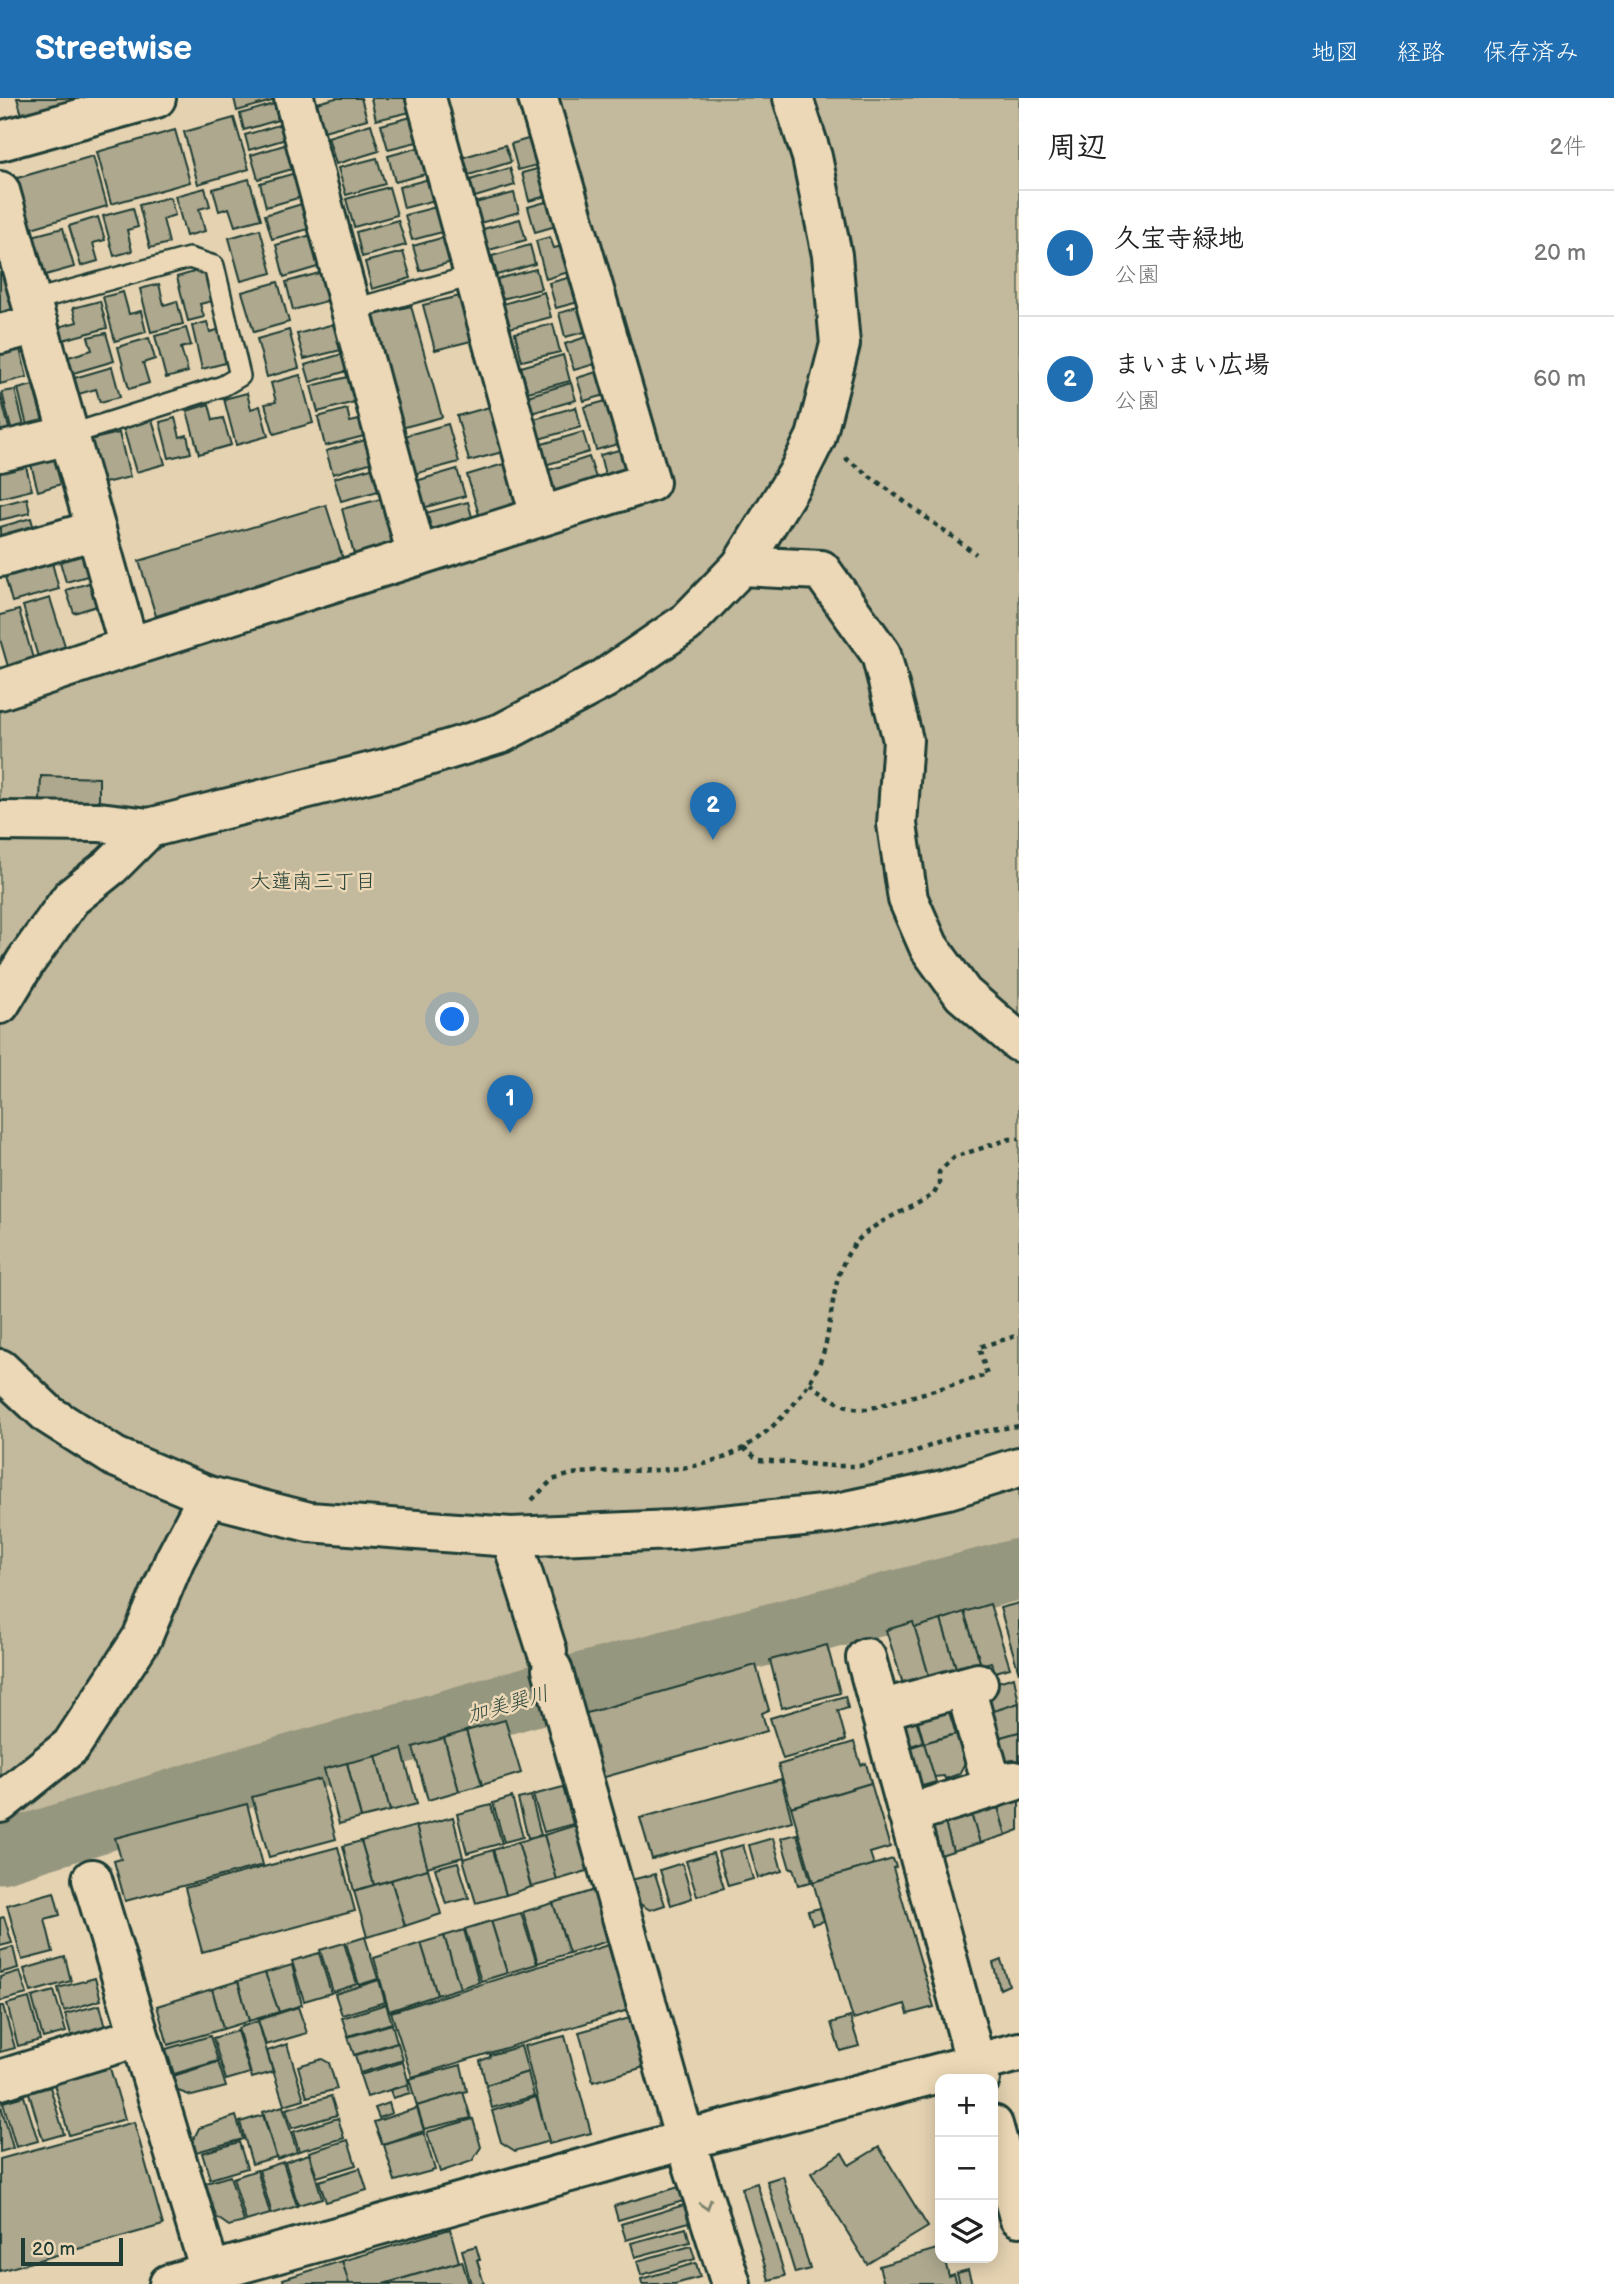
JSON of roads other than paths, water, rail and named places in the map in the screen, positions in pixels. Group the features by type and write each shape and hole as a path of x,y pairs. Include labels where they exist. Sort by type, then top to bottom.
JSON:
{"street":[{"path":"0,141 156,98"},
{"path":"294,98 417,556"},
{"path":"426,98 540,516"},
{"path":"0,690 650,482 538,98"},
{"path":"0,821 99,822 149,828 392,766 502,733 604,679 685,623 741,566 797,474 816,437 840,344 832,255 812,157 793,98"},
{"path":"2,208 129,647"},
{"path":"0,334 34,313"},
{"path":"0,452 69,435"},
{"path":"0,556 96,530"},
{"path":"741,566 821,570 881,654 903,740 897,824 908,899 929,947 963,994 1019,1042"},
{"path":"0,1004 26,961 71,898 111,866 149,828"},
{"path":"0,1369 49,1415 115,1457 208,1496 309,1522 511,1537 673,1530 832,1514 948,1489 1019,1467"},
{"path":"0,1803 71,1746 142,1638 175,1559 208,1496"},
{"path":"511,1537 550,1660 685,2140 731,2284"},
{"path":"866,1658 977,2071"},
{"path":"880,1710 972,1685 1004,1784 908,1814"},
{"path":"92,1879 212,2278"},
{"path":"0,2080 138,2037"},
{"path":"169,2284 212,2278 685,2140 977,2071 1019,2052"},
{"path":"996,2137 1019,2217"}],"lane":[{"path":"34,313 189,258 214,265 240,376 223,386 69,435"},
{"path":"351,310 475,275"}],"waterway":[{"name":"加美巽川","path":"0,1853 234,1781 533,1696 1019,1569"}],"place":[{"name":"まいまい広場","path":"713,840"},
{"name":"久宝寺緑地","path":"510,1133"}],"district":[{"name":"大蓮南三丁目","path":"313,881"}]}
